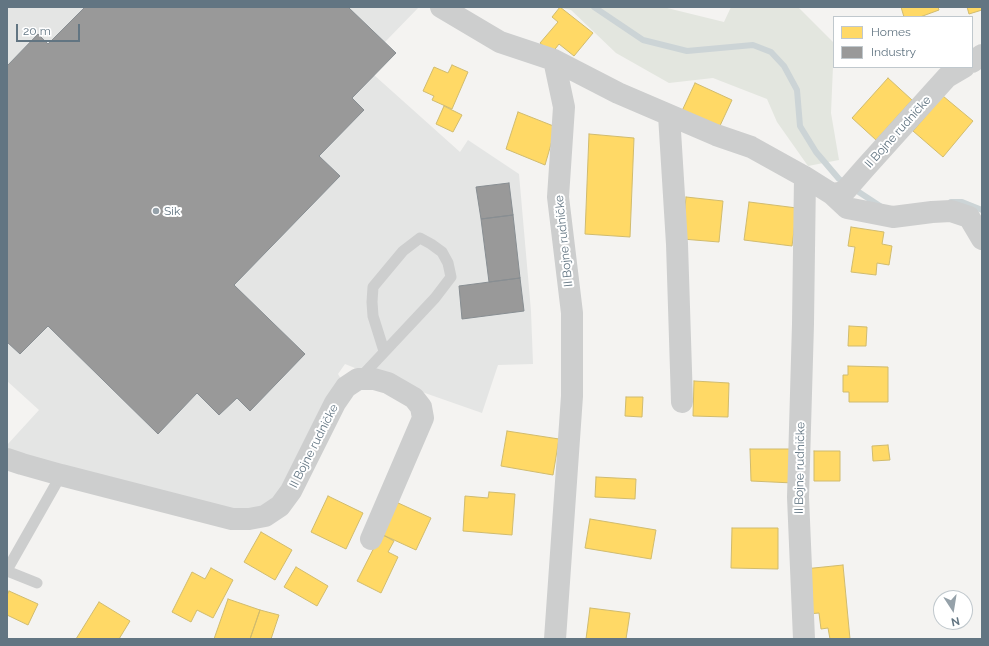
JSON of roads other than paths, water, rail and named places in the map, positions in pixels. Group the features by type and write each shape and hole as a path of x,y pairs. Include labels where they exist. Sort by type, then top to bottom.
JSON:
{"street":[{"path":"441,7 500,42 554,60 618,93 716,135 751,147 804,177 838,193 847,208 894,217 951,211 969,217 982,239"},
{"path":"973,61 982,55"},
{"name":"II Bojne rudničke","path":"554,60 564,107 558,197 572,313 572,396 555,639"},
{"name":"II Bojne rudničke","path":"838,193 865,168 947,77 962,68"},
{"path":"669,115 677,244 682,402"},
{"name":"II Bojne rudničke","path":"804,177 803,324 798,497 804,639"},
{"path":"358,379 374,379 381,381 414,398 421,407 423,418 371,539"},
{"name":"II Bojne rudničke","path":"7,458 22,464 61,475 232,519 250,519 265,516 280,506 291,491 335,403 346,388 358,379"}],"lane":[{"path":"358,379 435,298 451,277 448,263 442,252 420,238 403,251 373,287 373,316 384,351"},
{"path":"37,583 7,570 61,475"}],"waterway":[{"path":"594,7 643,40 687,51 753,45 771,52 784,66 797,90 800,126 816,152 839,179 880,206"},
{"path":"951,202 962,202 982,210"}],"place":[{"name":"Sik","path":"156,211"}]}
